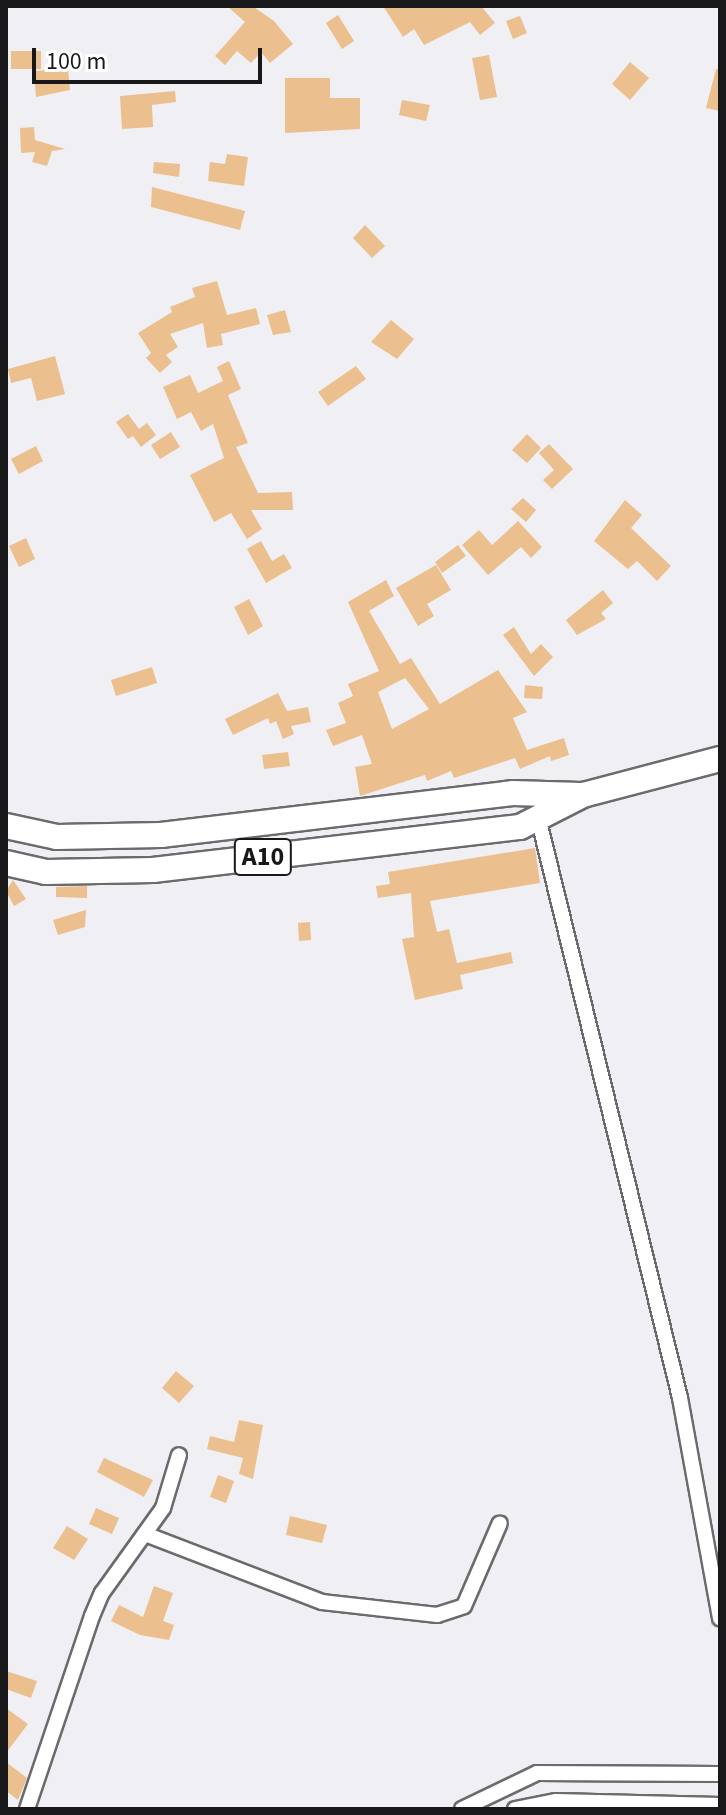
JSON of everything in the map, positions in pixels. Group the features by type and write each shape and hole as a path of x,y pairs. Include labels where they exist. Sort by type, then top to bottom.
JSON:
{"highway":[{"name":"A10","path":"6,863 46,872 153,870 520,827 583,795 720,759"},
{"name":"A10","path":"6,826 57,837 161,835 532,793 583,795"}],"street":[{"path":"532,793 680,1398 720,1618"},
{"path":"27,1809 92,1616 102,1593 163,1508 179,1455"},
{"path":"145,1534 322,1602 437,1615 464,1606 500,1523"},
{"path":"462,1809 512,1781 537,1773 720,1774"},
{"path":"556,1774 556,1801"},
{"path":"515,1809 556,1801 720,1805"}],"building":[{"path":"227,6 252,6 274,21 293,44 270,63 261,52 251,63 237,51 225,65 215,56 245,22"},
{"path":"383,6 481,6 495,23 480,35 470,22 424,45 414,29 403,37"},
{"path":"338,15 354,41 342,49 326,23"},
{"path":"520,16 527,33 513,39 506,21"},
{"path":"11,51 41,51 41,69 11,69"},
{"path":"489,55 497,97 480,100 472,58"},
{"path":"630,62 649,78 630,100 612,84"},
{"path":"68,69 70,90 36,97 34,71"},
{"path":"716,69 720,69 720,111 706,108"},
{"path":"285,78 330,78 330,98 360,98 360,129 285,133"},
{"path":"175,91 176,102 152,105 153,127 122,129 120,96"},
{"path":"402,100 430,105 426,121 399,115"},
{"path":"34,127 35,140 65,149 52,151 47,166 32,162 35,152 21,153 20,128"},
{"path":"227,154 248,157 244,186 208,181 210,162 225,164"},
{"path":"154,162 180,164 179,177 153,173"},
{"path":"152,187 245,211 240,230 151,207"},
{"path":"365,225 385,246 372,258 353,238"},
{"path":"217,281 227,315 256,308 260,324 221,334 223,345 207,348 203,323 170,334 178,347 166,355 172,362 160,373 146,358 151,353 138,333 172,312 170,307 195,297 192,288"},
{"path":"285,310 291,332 273,335 267,315"},
{"path":"391,320 414,339 397,359 371,342"},
{"path":"55,356 65,394 37,401 31,378 11,383 8,369"},
{"path":"229,361 241,389 228,395 248,443 236,447 258,493 292,492 293,510 251,510 262,529 247,539 231,513 214,522 190,475 224,458 213,424 201,431 191,412 177,419 163,387 190,375 198,393 223,381 217,367"},
{"path":"356,366 366,379 328,406 318,392"},
{"path":"128,414 139,429 147,423 156,435 141,447 133,436 128,439 116,422"},
{"path":"171,432 180,447 160,459 151,445"},
{"path":"527,434 541,448 527,463 512,450"},
{"path":"549,444 573,469 552,489 543,480 554,470 539,453"},
{"path":"36,446 43,461 19,474 11,459"},
{"path":"523,498 536,510 526,522 511,509"},
{"path":"625,500 642,515 631,528 671,566 657,581 637,561 628,569 594,541"},
{"path":"518,521 542,547 531,558 521,547 488,575 462,545 479,530 492,545"},
{"path":"26,538 35,559 19,567 9,546"},
{"path":"261,541 272,561 284,554 292,568 266,583 247,549"},
{"path":"458,545 466,556 442,573 435,562"},
{"path":"436,565 451,590 427,604 434,616 418,626 396,588"},
{"path":"386,580 394,596 369,611 400,664 411,658 440,704 498,670 527,712 513,718 527,750 564,738 569,755 551,761 550,756 520,769 515,758 454,778 451,771 427,781 425,775 360,796 355,767 372,764 362,735 333,746 326,730 346,723 338,703 353,696 348,684 379,671 348,602","holes":["405,678 429,709 392,729 378,692"]},
{"path":"603,590 613,603 601,613 606,619 577,635 566,620"},
{"path":"249,599 263,626 248,635 234,607"},
{"path":"514,627 531,654 541,644 553,657 534,676 503,635"},
{"path":"152,667 157,683 116,696 111,680"},
{"path":"525,685 543,687 542,699 524,698"},
{"path":"278,693 287,711 308,707 311,722 291,726 294,734 283,739 276,721 270,724 268,718 233,735 225,719"},
{"path":"288,752 290,766 264,769 262,755"},
{"path":"535,848 540,883 430,901 437,932 449,929 457,963 511,952 513,963 460,975 463,989 415,1000 402,939 414,937 411,893 378,898 376,886 390,884 388,872"},
{"path":"13,880 26,899 14,906 6,891"},
{"path":"87,886 87,898 56,897 56,887"},
{"path":"86,910 85,927 58,935 53,920"},
{"path":"310,922 311,940 299,941 298,923"},
{"path":"176,1371 194,1386 179,1403 162,1388"},
{"path":"239,1420 263,1425 253,1479 239,1474 243,1458 207,1449 210,1436 234,1442"},
{"path":"104,1458 153,1480 144,1497 97,1472"},
{"path":"218,1475 234,1481 226,1503 210,1497"},
{"path":"96,1508 119,1518 112,1534 89,1524"},
{"path":"290,1516 327,1525 322,1543 286,1535"},
{"path":"67,1526 88,1539 74,1560 53,1548"},
{"path":"154,1586 173,1593 163,1621 174,1625 169,1640 140,1635 111,1621 119,1605 143,1617"},
{"path":"6,1671 37,1681 31,1698 6,1689"},
{"path":"6,1708 28,1724 6,1753"},
{"path":"6,1762 27,1778 18,1800 6,1791"}]}
